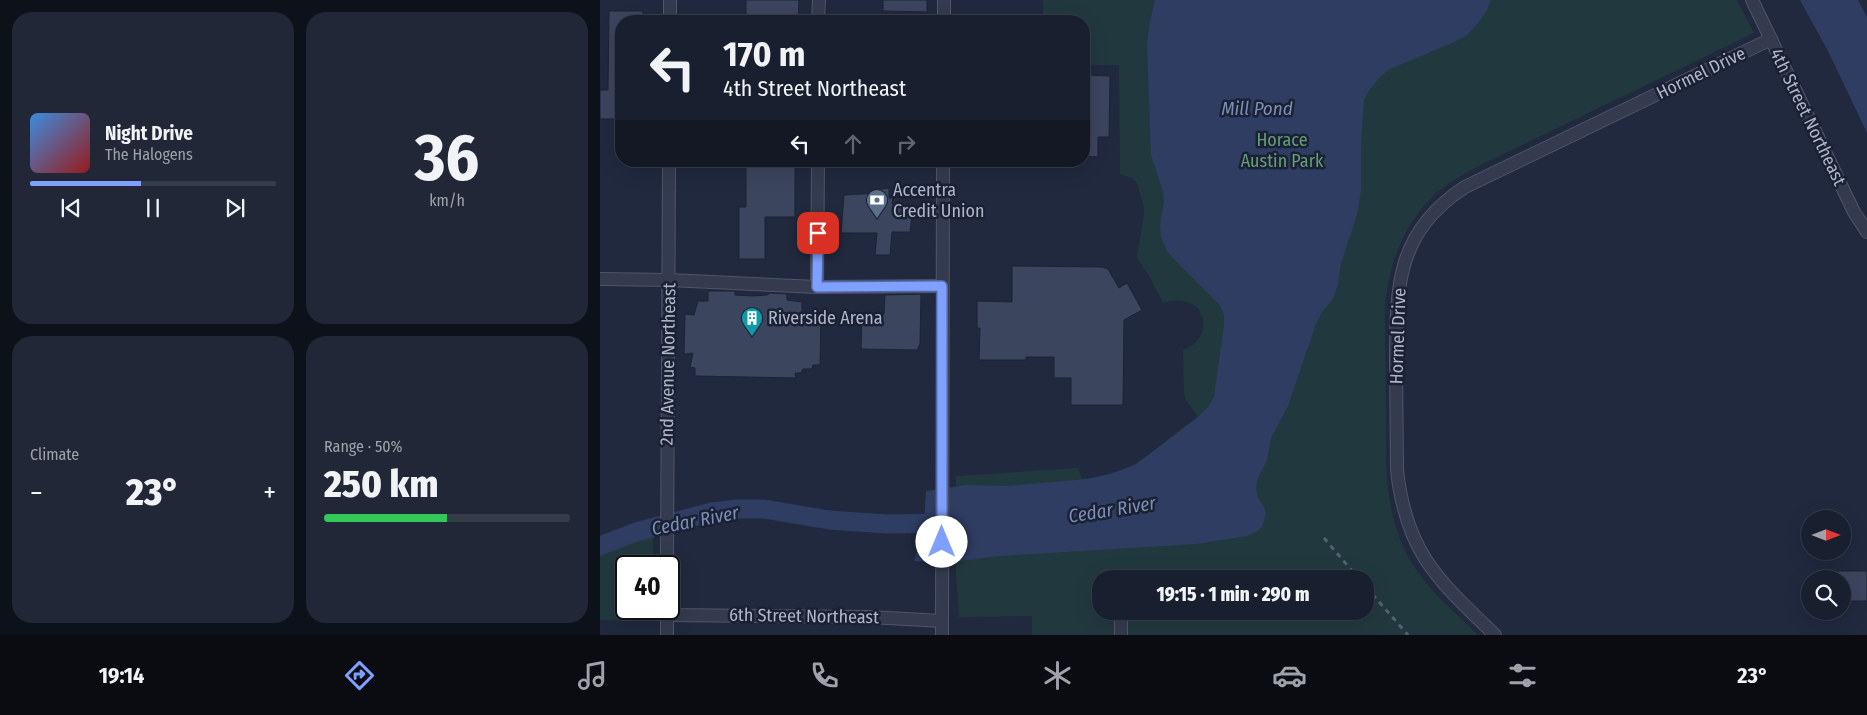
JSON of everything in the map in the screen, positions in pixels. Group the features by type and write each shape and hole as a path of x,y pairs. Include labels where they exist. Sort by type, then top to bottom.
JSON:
{"street":[{"path":"670,0 670,15"},
{"path":"818,15 819,0"},
{"path":"944,0 944,15"},
{"name":"4th Street Northeast","path":"1752,0 1845,194 1867,232"},
{"name":"Hormel Drive","path":"1495,635 1451,592 1428,564 1413,540 1401,500 1397,470 1396,308 1403,266 1410,248 1433,212 1449,197 1465,187 1771,39"},
{"name":"2nd Avenue Northeast","path":"667,555 669,167"},
{"path":"817,287 818,167"},
{"path":"942,635 943,167"},
{"path":"600,279 669,280 817,287 942,286"},
{"name":"6th Street Northeast","path":"680,612 942,620"},
{"path":"667,620 667,635"},
{"path":"1121,620 1121,635"}],"green space":[{"name":"Horace Austin Park","path":"1043,0 1737,0 1754,33 1457,178 1436,193 1420,210 1398,249 1389,278 1385,307 1386,451 1391,509 1403,547 1413,565 1435,593 1478,635 1032,635 1032,616 959,617 956,573 956,476 1078,468 1082,479 1101,477 1117,472 1145,457 1198,417 1186,400 1184,393 1183,350 1194,344 1201,336 1202,317 1197,309 1189,303 1178,301 1163,303 1148,274 1138,260 1137,255 1144,208 1137,183 1132,178 1120,174 1119,65 1090,65 1090,15 1043,15"},
{"path":"653,527 653,555 615,555 615,620 652,621 600,620 600,546"}],"water":[{"name":"Mill Pond","path":"1155,0 1491,0 1486,12 1467,35 1390,69 1379,78 1364,100 1361,190 1357,215 1341,263 1338,284 1333,299 1322,312 1316,324 1288,406 1271,438 1267,460 1257,480 1258,498 1266,513 1262,527 1247,536 1196,544 999,556 954,562 914,561 924,525 926,491 966,485 1007,486 1087,479 1110,474 1135,465 1198,417 1208,407 1214,397 1224,315 1220,305 1167,251 1161,237 1160,225 1164,202 1163,192 1151,155 1147,43"},
{"path":"1800,0 1858,0 1867,17 1867,133 1829,53"}],"building":[{"path":"746,0 799,0 798,15 746,15"},
{"path":"883,0 927,0 927,12 883,11"},
{"path":"609,11 643,11 643,15 615,15 615,119 600,119 600,90 608,90"},
{"path":"1090,75 1110,76 1109,137 1098,137 1098,157 1090,156"},
{"path":"746,167 795,167 795,217 765,217 765,259 739,259 739,207 746,207"},
{"name":"Accentra Credit Union","path":"889,188 889,198 893,198 892,204 913,206 910,232 892,232 890,255 875,255 877,233 841,233 844,195 879,193 880,189"},
{"path":"1012,266 1102,267 1108,269 1119,288 1127,283 1142,310 1124,320 1123,405 1071,405 1071,378 1054,378 1054,357 1026,357 1026,360 979,360 980,328 977,328 977,301 1012,302"},
{"name":"Riverside Arena","path":"708,291 735,291 735,295 753,296 770,293 787,294 787,300 802,302 802,314 810,314 810,321 821,317 820,365 813,365 812,369 803,369 801,373 795,373 796,378 695,376 695,368 690,367 693,353 684,354 685,314 694,315 698,301 708,301"},
{"path":"921,294 920,344 917,350 861,349 862,314 884,314 885,295"},
{"path":"1851,571 1867,571 1867,601 1851,601"}],"waterway":[{"name":"Cedar River","path":"600,546 636,532 712,512 737,509 764,509 829,520 887,524 950,523"}],"railway":[{"path":"1324,538 1351,570"},
{"path":"1374,596 1408,635"}],"place":[{"name":"Accentra Credit Union","path":"877,219"},
{"name":"Riverside Arena","path":"752,337"}],"route":[{"path":"818,233 817,287 942,286 942,542"}]}
